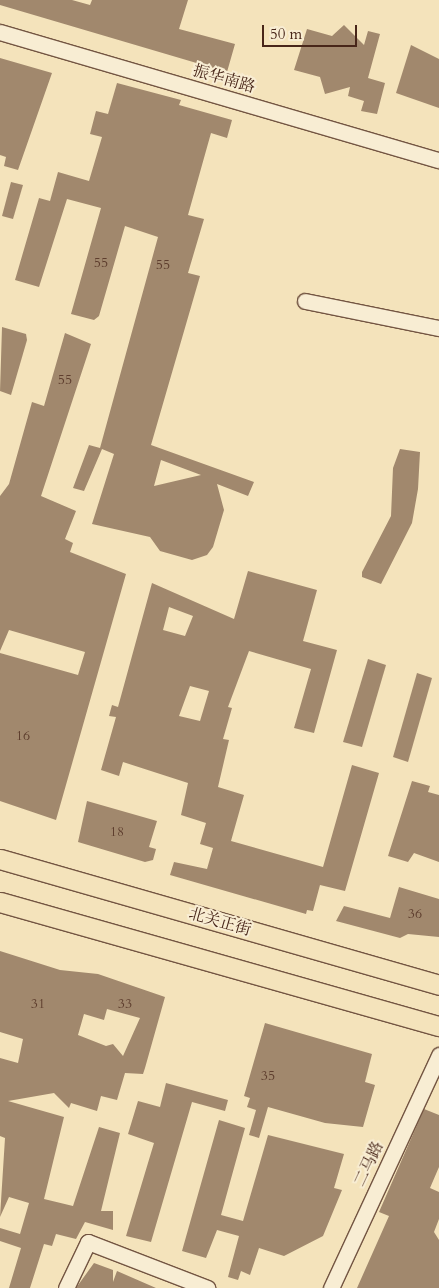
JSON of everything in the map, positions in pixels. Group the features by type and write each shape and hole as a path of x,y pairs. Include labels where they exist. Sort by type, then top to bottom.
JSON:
{"main road":[{"name":"北关正街","path":"0,859 439,986"},
{"path":"0,902 439,1026"}],"street":[{"name":"振华南路","path":"0,32 439,160"},
{"path":"305,301 439,328"},
{"name":"二马路","path":"331,1288 439,1055"},
{"path":"66,1288 88,1242 207,1288"}],"building":[{"path":"0,0 72,0 90,5 92,0 188,0 179,29 235,44 227,72 0,5"},
{"path":"344,25 364,45 368,31 380,34 368,78 385,83 377,114 361,111 364,101 348,96 350,87 325,94 320,77 294,70 307,29 332,36"},
{"path":"411,45 439,59 439,108 396,93"},
{"path":"0,58 52,73 18,170 4,166 6,157 0,155"},
{"path":"117,83 181,100 179,105 232,120 227,138 211,133 188,215 204,219 188,273 200,276 151,445 254,482 248,496 217,484 224,510 213,547 207,555 192,560 160,551 150,537 92,524 114,454 102,449 84,491 73,488 89,445 100,448 158,237 125,226 99,316 94,320 71,314 101,208 67,199 39,287 15,280 39,198 50,201 58,172 89,181 102,137 90,134 96,111 108,114","holes":["161,460 201,475 154,486"]},
{"path":"11,182 23,185 13,219 2,216"},
{"path":"2,327 26,334 27,340 11,395 0,391"},
{"path":"65,333 91,344 41,496 76,511 65,539 73,543 70,552 126,574 56,820 0,801 0,653 78,675 85,652 9,630 0,651 0,496 9,484 32,402 44,406"},
{"path":"400,449 420,452 418,489 412,523 381,584 362,577 362,572 391,516 393,468"},
{"path":"248,571 317,590 303,641 337,650 314,733 294,728 311,669 249,651 228,707 232,708 223,739 229,740 218,787 244,795 231,841 323,867 352,765 379,773 345,891 320,885 313,911 307,910 306,914 170,875 174,862 207,869 213,848 200,844 206,823 181,815 188,783 123,762 119,776 101,770 116,717 109,716 112,705 118,707 152,583 234,619","holes":["169,607 193,616 185,636 163,630","190,686 209,691 200,721 179,716"]},
{"path":"368,659 386,665 362,747 343,742"},
{"path":"417,673 432,678 408,762 393,757"},
{"path":"412,781 430,786 428,792 439,795 439,862 414,853 408,862 388,856"},
{"path":"87,801 157,821 149,847 156,849 153,860 145,862 78,842"},
{"path":"399,887 439,899 439,937 408,934 400,938 336,921 344,906 390,918"},
{"path":"0,951 60,970 98,974 165,997 143,1074 125,1073 117,1100 101,1096 97,1111 71,1103 69,1108 54,1093 8,1101 64,1117 44,1199 73,1206 99,1127 120,1133 101,1211 113,1211 113,1230 85,1222 76,1239 56,1234 52,1246 44,1244 30,1288 9,1288 21,1248 0,1241 0,1228 20,1234 29,1203 9,1197 0,1217 5,1138 0,1136 0,1058 18,1063 23,1039 0,1032","holes":["107,1009 140,1018 123,1056 113,1044 106,1046 78,1035 84,1014 104,1020"]},
{"path":"265,1023 372,1054 365,1082 375,1085 363,1127 325,1123 268,1107 259,1138 249,1135 256,1110 247,1107 250,1098 244,1096"},
{"path":"166,1083 228,1100 225,1111 192,1102 151,1242 126,1236 154,1143 128,1134 138,1101 160,1107"},
{"path":"424,1109 439,1115 439,1167 430,1188 439,1192 439,1219 434,1232 439,1240 439,1288 357,1288 389,1216 379,1212"},
{"path":"219,1120 245,1128 221,1215 243,1221 268,1135 344,1154 334,1188 342,1190 323,1236 284,1256 259,1248 250,1275 241,1271 238,1280 228,1277 239,1236 217,1230 206,1258 182,1251"},
{"path":"94,1263 113,1270 113,1282 117,1271 156,1288 76,1288"}]}
